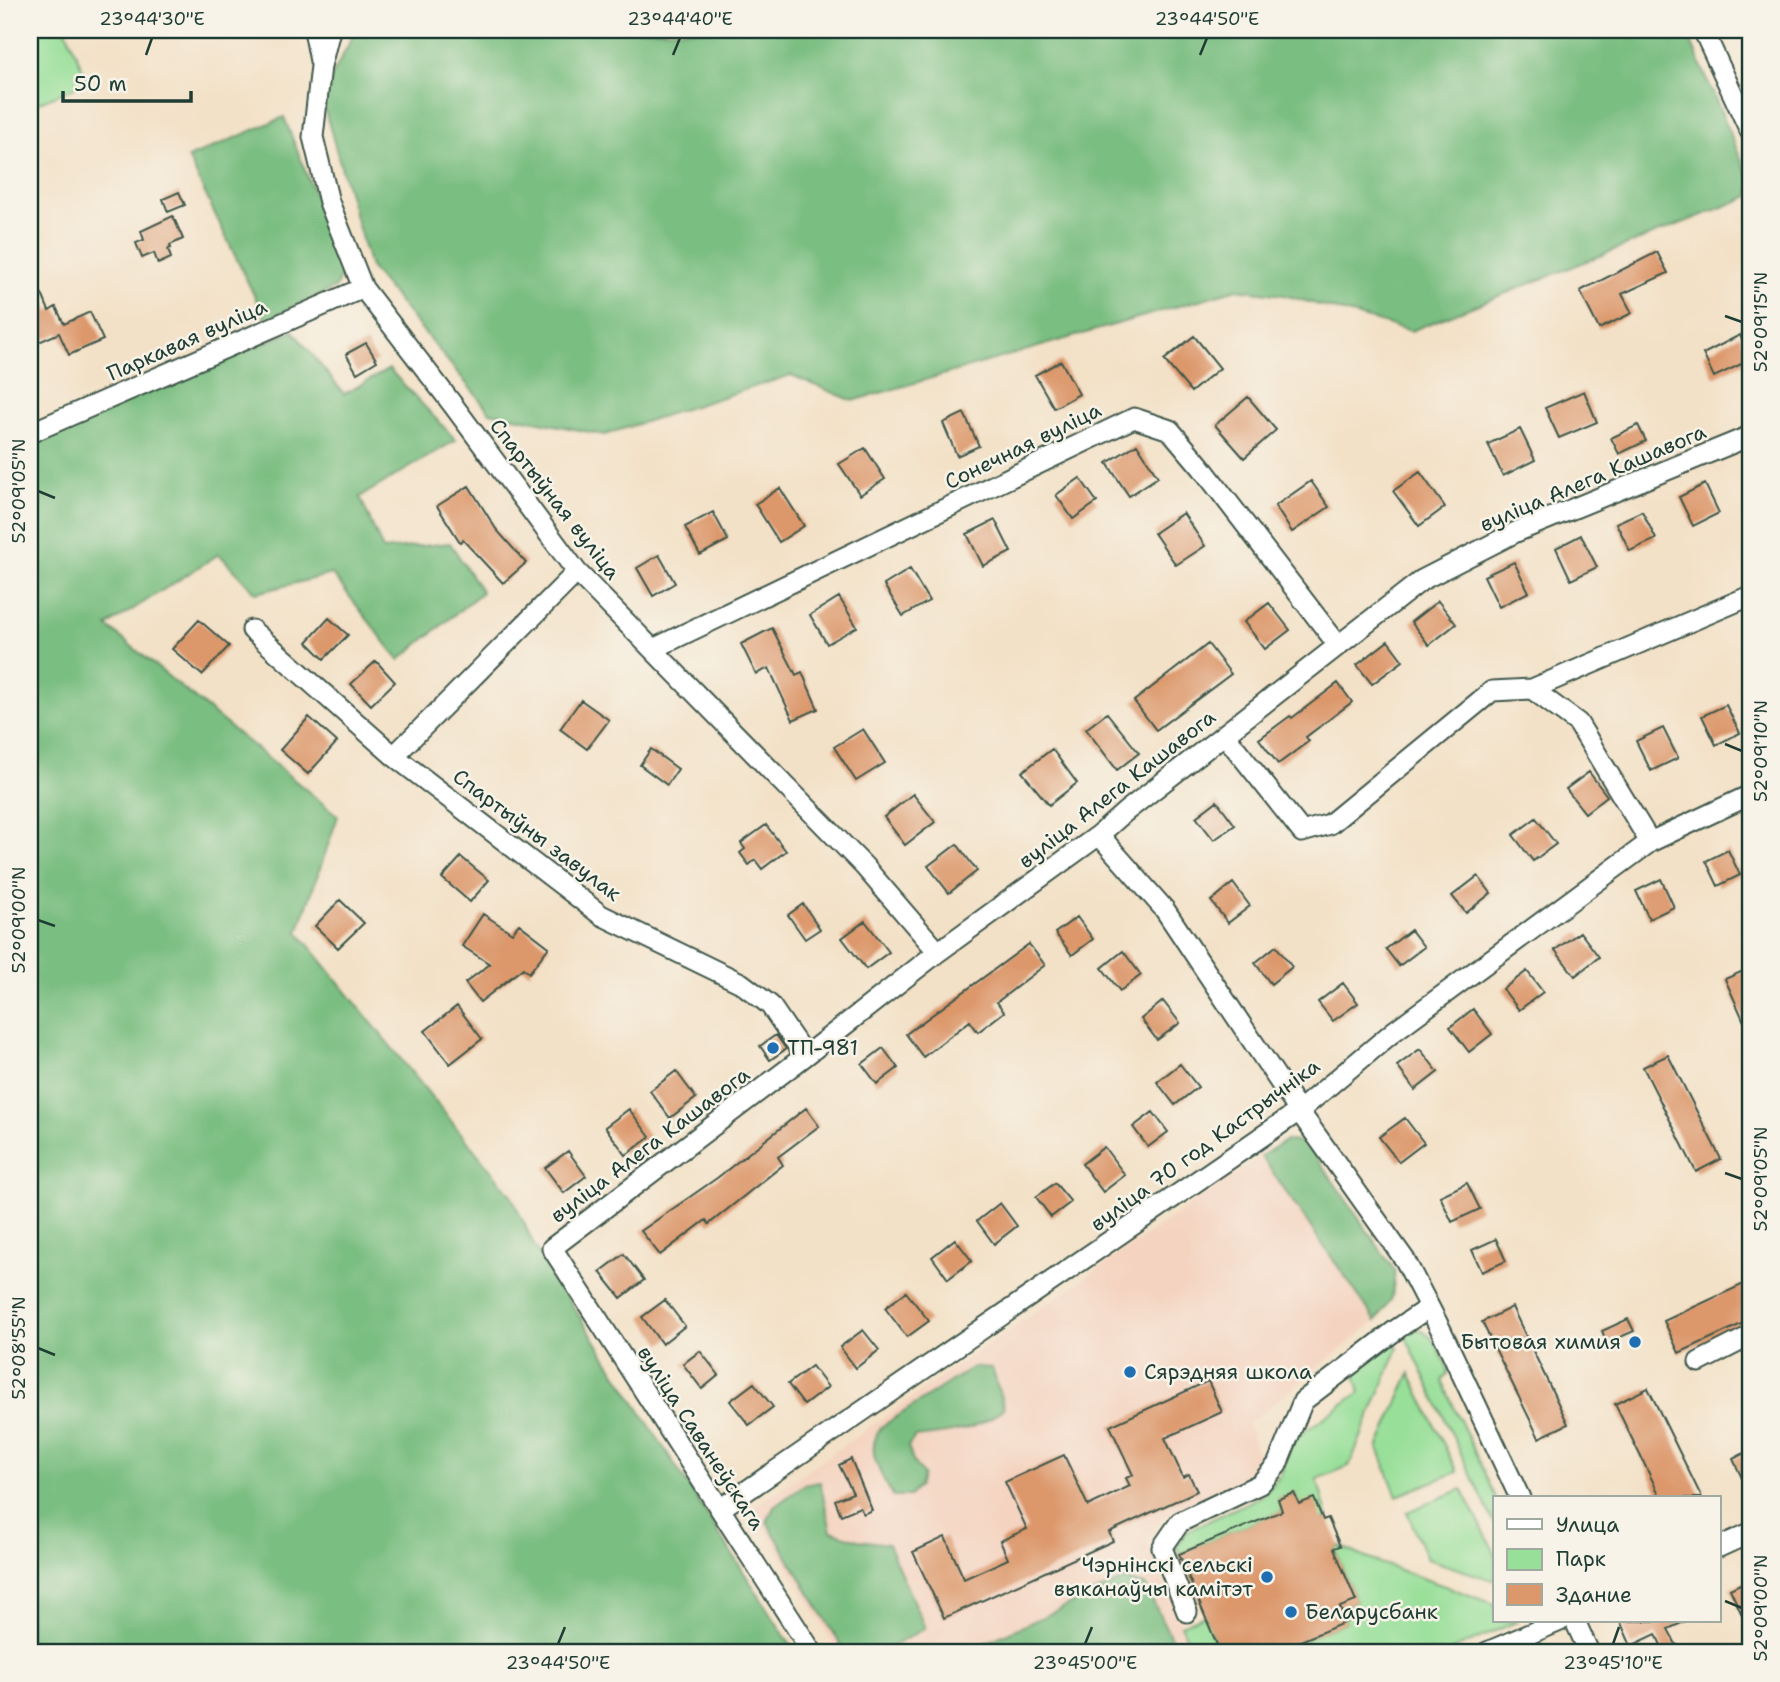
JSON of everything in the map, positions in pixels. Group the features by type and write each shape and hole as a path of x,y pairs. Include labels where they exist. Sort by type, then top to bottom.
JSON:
{"street":[{"path":"314,30 321,66"},
{"name":"Спартыўная вуліца","path":"330,30 321,66 313,137 329,202 363,288 576,572 864,866 938,952"},
{"path":"1703,30 1750,131"},
{"name":"Паркавая вуліца","path":"30,433 363,288"},
{"name":"Сонечная вуліца","path":"653,649 1134,418 1170,430 1338,645"},
{"name":"вуліца Алега Кашавога","path":"552,1248 938,952 1099,835 1125,811 1422,580 1516,532 1750,436"},
{"path":"394,756 576,572"},
{"path":"1225,735 1303,832 1330,824 1492,691 1532,689 1750,596"},
{"name":"Спартыўны завулак","path":"252,629 394,756 601,915 741,983 770,1006 805,1056"},
{"path":"1532,689 1578,723 1650,842"},
{"name":"вуліца 70 год Кастрычніка","path":"720,1509 1299,1111 1393,1032 1650,842 1750,795"},
{"path":"1099,835 1165,910 1299,1111 1405,1260 1519,1496"},
{"name":"вуліца Саванеўскага","path":"552,1248 812,1652"},
{"path":"1187,1612 1162,1548 1181,1522 1260,1484 1277,1465 1303,1401 1429,1308"},
{"path":"1699,1362 1750,1336"},
{"path":"1720,1547 1750,1533"},
{"path":"1487,1652 1558,1622"},
{"path":"1575,1622 1589,1652"}],"shaded area":[{"name":"Сярэдняя школа","path":"1261,1156 1376,1321 1248,1424 1262,1467 1163,1518 1147,1542 1193,1652 838,1652 753,1508"}],"green space":[{"path":"30,30 66,30 88,82 30,106"},
{"path":"356,30 1686,30 1750,180 1750,196 1411,331 1284,295 1237,289 853,401 791,375 604,435 490,412 370,267 321,97"},
{"path":"284,117 344,269 335,288 266,320 188,158"},
{"path":"293,331 344,394 389,369 456,440 360,497 383,550 450,543 482,592 399,660 332,574 256,593 219,554 107,626 338,816 298,932 511,1195 535,1247 795,1652 30,1652 30,439"},
{"path":"1285,1141 1306,1142 1395,1271 1392,1298 1376,1321 1261,1156"},
{"path":"1411,1327 1426,1333 1439,1350 1449,1372 1442,1381 1495,1496 1493,1521 1403,1331"},
{"path":"1392,1340 1398,1348 1349,1466 1317,1479 1328,1518 1323,1520 1299,1504 1294,1493 1278,1499 1282,1511 1179,1554 1177,1546 1187,1531 1264,1495 1280,1476 1291,1446 1291,1438 1360,1392 1353,1369"},
{"path":"973,1367 992,1368 1004,1408 974,1426 915,1437 908,1446 914,1463 923,1475 919,1486 910,1496 893,1496 879,1470 874,1453 876,1436 881,1427"},
{"path":"1410,1373 1457,1472 1397,1496 1378,1448"},
{"path":"820,1482 831,1531 858,1540 888,1544 925,1628 882,1652 845,1652 767,1522 774,1507 804,1485"},
{"path":"1462,1489 1493,1549 1493,1580 1427,1559 1407,1512"},
{"path":"1340,1546 1366,1558 1493,1603 1493,1622 1516,1622 1448,1652 1294,1652 1291,1645 1346,1622 1340,1608 1356,1601 1334,1548"},
{"path":"1123,1580 1145,1585 1178,1652 966,1652"},
{"path":"1204,1615 1220,1652 1193,1652 1181,1625"}],"building":[{"path":"179,192 185,205 168,212 163,199"},
{"path":"173,216 183,239 170,245 171,248 168,249 171,258 158,264 154,253 142,258 136,243 144,240 141,231"},
{"path":"1657,252 1668,273 1622,294 1632,313 1599,329 1580,291"},
{"path":"42,294 49,311 56,307 64,324 90,312 103,340 69,355 59,333 30,346 30,300"},
{"path":"1740,335 1750,360 1714,377 1703,354"},
{"path":"1194,336 1220,368 1191,392 1164,360"},
{"path":"366,343 377,361 357,373 346,354"},
{"path":"1061,361 1079,394 1054,408 1035,375"},
{"path":"1584,391 1597,422 1559,438 1545,408"},
{"path":"1248,397 1276,430 1244,458 1215,425"},
{"path":"964,413 979,446 957,456 943,423"},
{"path":"1638,425 1646,441 1619,454 1611,438"},
{"path":"1520,429 1535,460 1503,476 1488,444"},
{"path":"1137,444 1158,477 1129,496 1107,463"},
{"path":"865,448 885,479 860,495 839,464"},
{"path":"1420,472 1445,507 1419,526 1393,491"},
{"path":"1080,478 1097,502 1073,519 1056,495"},
{"path":"1311,481 1329,507 1292,532 1275,506"},
{"path":"1705,484 1719,513 1693,526 1679,497"},
{"path":"469,486 496,529 526,563 503,583 463,540 460,542 437,506"},
{"path":"780,488 804,526 779,542 755,504"},
{"path":"1642,511 1656,539 1630,551 1616,523"},
{"path":"713,512 728,540 700,555 685,527"},
{"path":"1183,513 1205,546 1176,565 1154,533"},
{"path":"995,520 1011,552 983,566 967,534"},
{"path":"1581,535 1597,567 1571,580 1556,548"},
{"path":"659,555 675,583 653,596 637,568"},
{"path":"1514,562 1529,592 1499,607 1484,576"},
{"path":"910,569 929,601 903,616 884,585"},
{"path":"839,597 857,627 827,644 810,615"},
{"path":"1438,601 1456,624 1429,645 1411,622"},
{"path":"1269,603 1290,630 1265,649 1244,622"},
{"path":"329,618 348,635 324,659 307,642"},
{"path":"199,620 229,646 202,675 172,649"},
{"path":"772,628 796,675 802,672 818,709 793,720 769,668 756,674 741,644"},
{"path":"1388,641 1403,661 1372,684 1357,665"},
{"path":"1208,644 1231,674 1156,730 1134,701"},
{"path":"376,661 395,682 371,705 351,684"},
{"path":"1338,683 1352,702 1306,737 1309,741 1278,764 1259,739"},
{"path":"581,700 609,720 587,749 560,729"},
{"path":"1726,705 1740,733 1716,745 1702,716"},
{"path":"1107,713 1139,753 1117,770 1086,729"},
{"path":"309,717 337,742 308,774 280,750"},
{"path":"1663,728 1678,758 1651,771 1636,741"},
{"path":"863,729 885,763 856,781 834,747"},
{"path":"651,749 678,769 667,785 640,765"},
{"path":"1052,749 1077,783 1049,805 1022,772"},
{"path":"1589,772 1607,796 1585,813 1566,789"},
{"path":"913,794 935,822 905,845 884,817"},
{"path":"1217,801 1235,825 1214,840 1196,817"},
{"path":"1536,818 1556,844 1533,861 1513,835"},
{"path":"766,825 786,851 762,869 755,860 749,865 740,853 745,849 741,843"},
{"path":"957,844 977,871 949,893 928,866"},
{"path":"1728,850 1740,875 1718,886 1706,861"},
{"path":"461,857 489,880 470,902 442,878"},
{"path":"1478,876 1491,893 1466,913 1452,896"},
{"path":"1661,879 1674,907 1649,919 1636,891"},
{"path":"1233,883 1250,906 1228,923 1211,901"},
{"path":"340,900 364,923 338,948 315,926"},
{"path":"803,904 820,929 805,939 788,915"},
{"path":"483,914 512,933 519,924 549,947 529,973 523,968 480,1002 465,983 490,964 462,946"},
{"path":"1077,917 1093,939 1072,955 1055,933"},
{"path":"865,921 889,952 866,969 842,938"},
{"path":"1411,930 1424,947 1399,966 1386,949"},
{"path":"1580,932 1599,957 1575,976 1555,950"},
{"path":"1029,944 1045,965 997,1002 1004,1012 978,1032 970,1021 923,1057 906,1034"},
{"path":"1276,946 1292,967 1271,984 1255,963"},
{"path":"1123,951 1141,975 1120,991 1102,968"},
{"path":"1750,968 1750,1035 1725,979"},
{"path":"1527,971 1543,992 1519,1010 1503,989"},
{"path":"1343,983 1358,1003 1333,1021 1318,1002"},
{"path":"1163,1001 1180,1023 1157,1040 1141,1019"},
{"path":"457,1006 482,1039 450,1064 425,1031"},
{"path":"1473,1009 1492,1034 1469,1052 1450,1027"},
{"name":"ТП-981","path":"776,1035 786,1049 770,1060 760,1046"},
{"path":"883,1048 898,1068 877,1084 862,1064"},
{"path":"1420,1049 1438,1072 1415,1090 1397,1066"},
{"path":"1668,1055 1721,1159 1696,1172 1643,1067"},
{"path":"1180,1064 1198,1087 1175,1105 1157,1082"},
{"path":"676,1071 696,1098 670,1118 650,1091"},
{"path":"806,1108 819,1126 778,1157 783,1165 709,1224 706,1220 660,1255 641,1231 717,1178"},
{"path":"629,1109 650,1137 626,1155 605,1127"},
{"path":"1153,1112 1168,1132 1148,1147 1133,1127"},
{"path":"1405,1118 1424,1143 1399,1162 1379,1137"},
{"path":"1104,1147 1125,1175 1103,1192 1082,1164"},
{"path":"568,1151 586,1176 564,1193 545,1168"},
{"path":"1055,1183 1071,1202 1051,1217 1036,1197"},
{"path":"1467,1183 1480,1209 1452,1222 1440,1196"},
{"path":"1000,1203 1017,1226 994,1244 977,1221"},
{"path":"955,1239 972,1261 948,1279 932,1257"},
{"path":"1496,1239 1506,1261 1482,1272 1472,1250"},
{"path":"624,1254 644,1280 621,1298 600,1272"},
{"path":"1750,1281 1750,1320 1679,1353 1664,1321"},
{"path":"906,1292 929,1321 907,1337 885,1308"},
{"path":"665,1300 685,1326 662,1344 642,1317"},
{"path":"1512,1307 1568,1424 1539,1438 1482,1322"},
{"path":"1628,1319 1634,1331 1607,1343 1602,1331"},
{"path":"863,1330 879,1350 856,1368 840,1347"},
{"path":"700,1351 719,1375 702,1389 683,1364"},
{"path":"812,1366 828,1387 804,1405 788,1384"},
{"path":"1208,1381 1222,1412 1165,1438 1183,1477 1189,1474 1197,1491 1109,1532 1113,1541 944,1618 913,1552 945,1537 964,1579 1008,1559 1000,1541 1027,1529 1005,1482 1064,1455 1088,1506 1130,1486 1126,1478 1133,1475 1110,1426"},
{"path":"754,1383 773,1407 749,1425 730,1401"},
{"path":"1648,1388 1701,1496 1660,1496 1615,1404"},
{"path":"1750,1450 1750,1495 1733,1459"},
{"path":"851,1459 872,1510 863,1514 860,1507 841,1515 835,1500 853,1493 839,1465"},
{"name":"Чэрнінскі сельскі выканаўчы камітэт","path":"1294,1493 1299,1504 1314,1498 1323,1520 1328,1518 1340,1546 1334,1548 1356,1601 1340,1607 1346,1622 1291,1645 1294,1652 1220,1652 1179,1554 1282,1511 1278,1499"},
{"path":"1750,1579 1750,1632 1730,1589"},
{"path":"1620,1622 1684,1622 1668,1629 1680,1652 1664,1652 1656,1634 1631,1646"}],"place":[{"name":"ТП-981","path":"773,1048"},
{"name":"Бытовая химия","path":"1635,1342"},
{"name":"Сярэдняя школа","path":"1130,1372"},
{"name":"Чэрнінскі сельскі выканаўчы камітэт","path":"1267,1577"},
{"name":"Беларусбанк","path":"1291,1612"}]}
